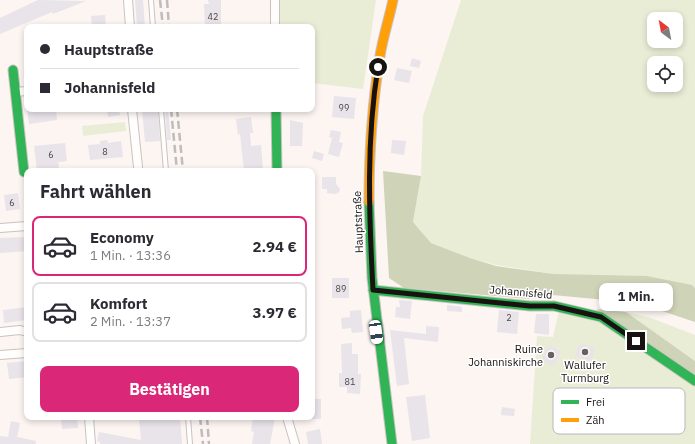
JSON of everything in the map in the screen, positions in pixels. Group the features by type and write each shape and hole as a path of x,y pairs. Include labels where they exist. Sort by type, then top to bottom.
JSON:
{"street":[{"path":"128,0 130,24"},
{"path":"275,0 275,24"},
{"name":"Hauptstraße","path":"392,444 376,332 368,196 370,128 378,67 393,0"},
{"path":"13,70 24,172"},
{"path":"15,92 24,91"},
{"path":"132,112 138,167"},
{"path":"276,112 277,168"},
{"path":"0,228 24,226"},
{"name":"Johannisfeld","path":"373,290 530,306 554,306 601,317 695,381"},
{"path":"0,332 20,330 24,331"},
{"path":"0,355 24,353"},
{"path":"90,420 91,444"},
{"path":"288,420 295,444"}],"lane":[{"path":"151,0 153,24"},
{"path":"161,112 166,168"},
{"path":"188,420 190,444"}],"green space":[{"path":"278,0 376,0 363,89 315,83 315,24 279,24"},
{"path":"461,0 695,0 695,288 692,285 554,274 496,265 470,258 431,243 413,222 421,176 423,116"},
{"path":"125,122 126,131 83,136 82,126"},
{"path":"383,171 421,176 413,222 431,243 496,266 554,274 647,276 692,285 695,288 695,322 638,303 542,294 529,299 404,288 389,278"},
{"path":"596,309 626,312 695,361 695,378"},
{"path":"559,311 601,320 695,384 695,444 530,444 537,336 553,337"},
{"path":"626,312 651,318 695,335 695,361"}],"building":[{"path":"38,0 86,1 53,14 52,12 0,34 0,18"},
{"path":"135,0 143,0 145,24 137,24"},
{"path":"208,0 221,0 221,24 205,24 204,4 209,4"},
{"path":"105,15 106,24 92,24 91,16"},
{"path":"412,58 421,61 419,68 410,66"},
{"path":"397,68 412,71 409,83 394,80"},
{"path":"334,96 356,98 354,119 332,117"},
{"path":"27,112 56,112 57,120 29,124"},
{"path":"107,112 120,112 120,115 108,117"},
{"path":"142,112 158,112 160,141 145,142"},
{"path":"165,112 168,112 171,140 167,140"},
{"path":"251,117 253,133 250,133 251,146 261,145 263,168 244,168 240,134 238,135 236,119"},
{"path":"290,120 303,123 302,146 290,146"},
{"path":"331,130 341,132 339,142 343,143 339,157 328,154 332,138 329,137"},
{"path":"107,140 108,143 121,141 123,157 90,160 88,145 100,144 100,141"},
{"path":"392,140 406,141 404,155 391,153"},
{"path":"65,143 67,161 58,162 59,168 37,168 34,146"},
{"path":"314,151 324,154 322,161 312,158"},
{"path":"322,177 336,177 336,184 340,189 339,192 336,194 327,193 327,189 322,189"},
{"path":"18,193 20,209 6,211 4,195"},
{"path":"24,237 24,251 0,253 0,238"},
{"path":"332,278 349,278 349,298 332,298"},
{"path":"399,300 412,301 410,319 395,317 396,307 400,307"},
{"path":"447,305 462,307 462,312 447,311"},
{"path":"24,307 24,320 4,323 3,310"},
{"path":"361,310 363,332 352,333 351,328 342,329 341,318 350,317 350,311"},
{"path":"499,310 519,312 517,334 497,332"},
{"path":"536,314 549,314 549,335 534,333"},
{"path":"426,326 439,327 438,342 404,338 409,384 397,386 390,330 426,334"},
{"path":"352,343 352,354 358,354 358,374 361,374 360,394 347,393 347,387 339,387 339,373 342,373 341,344"},
{"name":"Wallufer Turmburg","path":"580,343 595,348 591,361 575,356"},
{"name":"Ruine Johanniskirche","path":"549,345 561,351 554,366 541,360"},
{"path":"24,361 24,377 9,379 7,363"},
{"path":"425,395 430,438 412,441 406,397"},
{"path":"315,399 321,399 321,419 315,419"},
{"path":"502,407 515,409 514,416 501,415"},
{"path":"61,420 77,420 78,428 62,429"},
{"path":"139,420 180,420 182,444 100,444 100,442 97,441 99,432 141,440"},
{"path":"253,420 275,420 270,444 252,444 254,432 251,431"},
{"path":"11,421 20,423 17,437 36,441 36,444 0,444 0,436 8,437"},
{"path":"320,429 322,444 308,444 306,432"}],"railway":[{"path":"160,0 163,24"},
{"path":"167,0 169,24"},
{"path":"171,112 177,168"},
{"path":"177,112 183,168"},
{"path":"200,420 203,444"},
{"path":"207,420 209,444"}],"traffic: fast":[{"path":"13,70 24,172"},
{"path":"276,112 277,168"},
{"path":"369,202 372,278 392,444"},
{"path":"373,290 530,306 554,306 601,317 695,381"}],"traffic: slow":[{"path":"369,202 370,147 377,74 381,49 393,0"}],"place":[{"name":"Wallufer Turmburg","path":"585,352"},
{"name":"Ruine Johanniskirche","path":"551,355"}],"route":[{"path":"378,67 370,128 368,196 373,290 530,306 554,306 601,317 636,341"}]}
